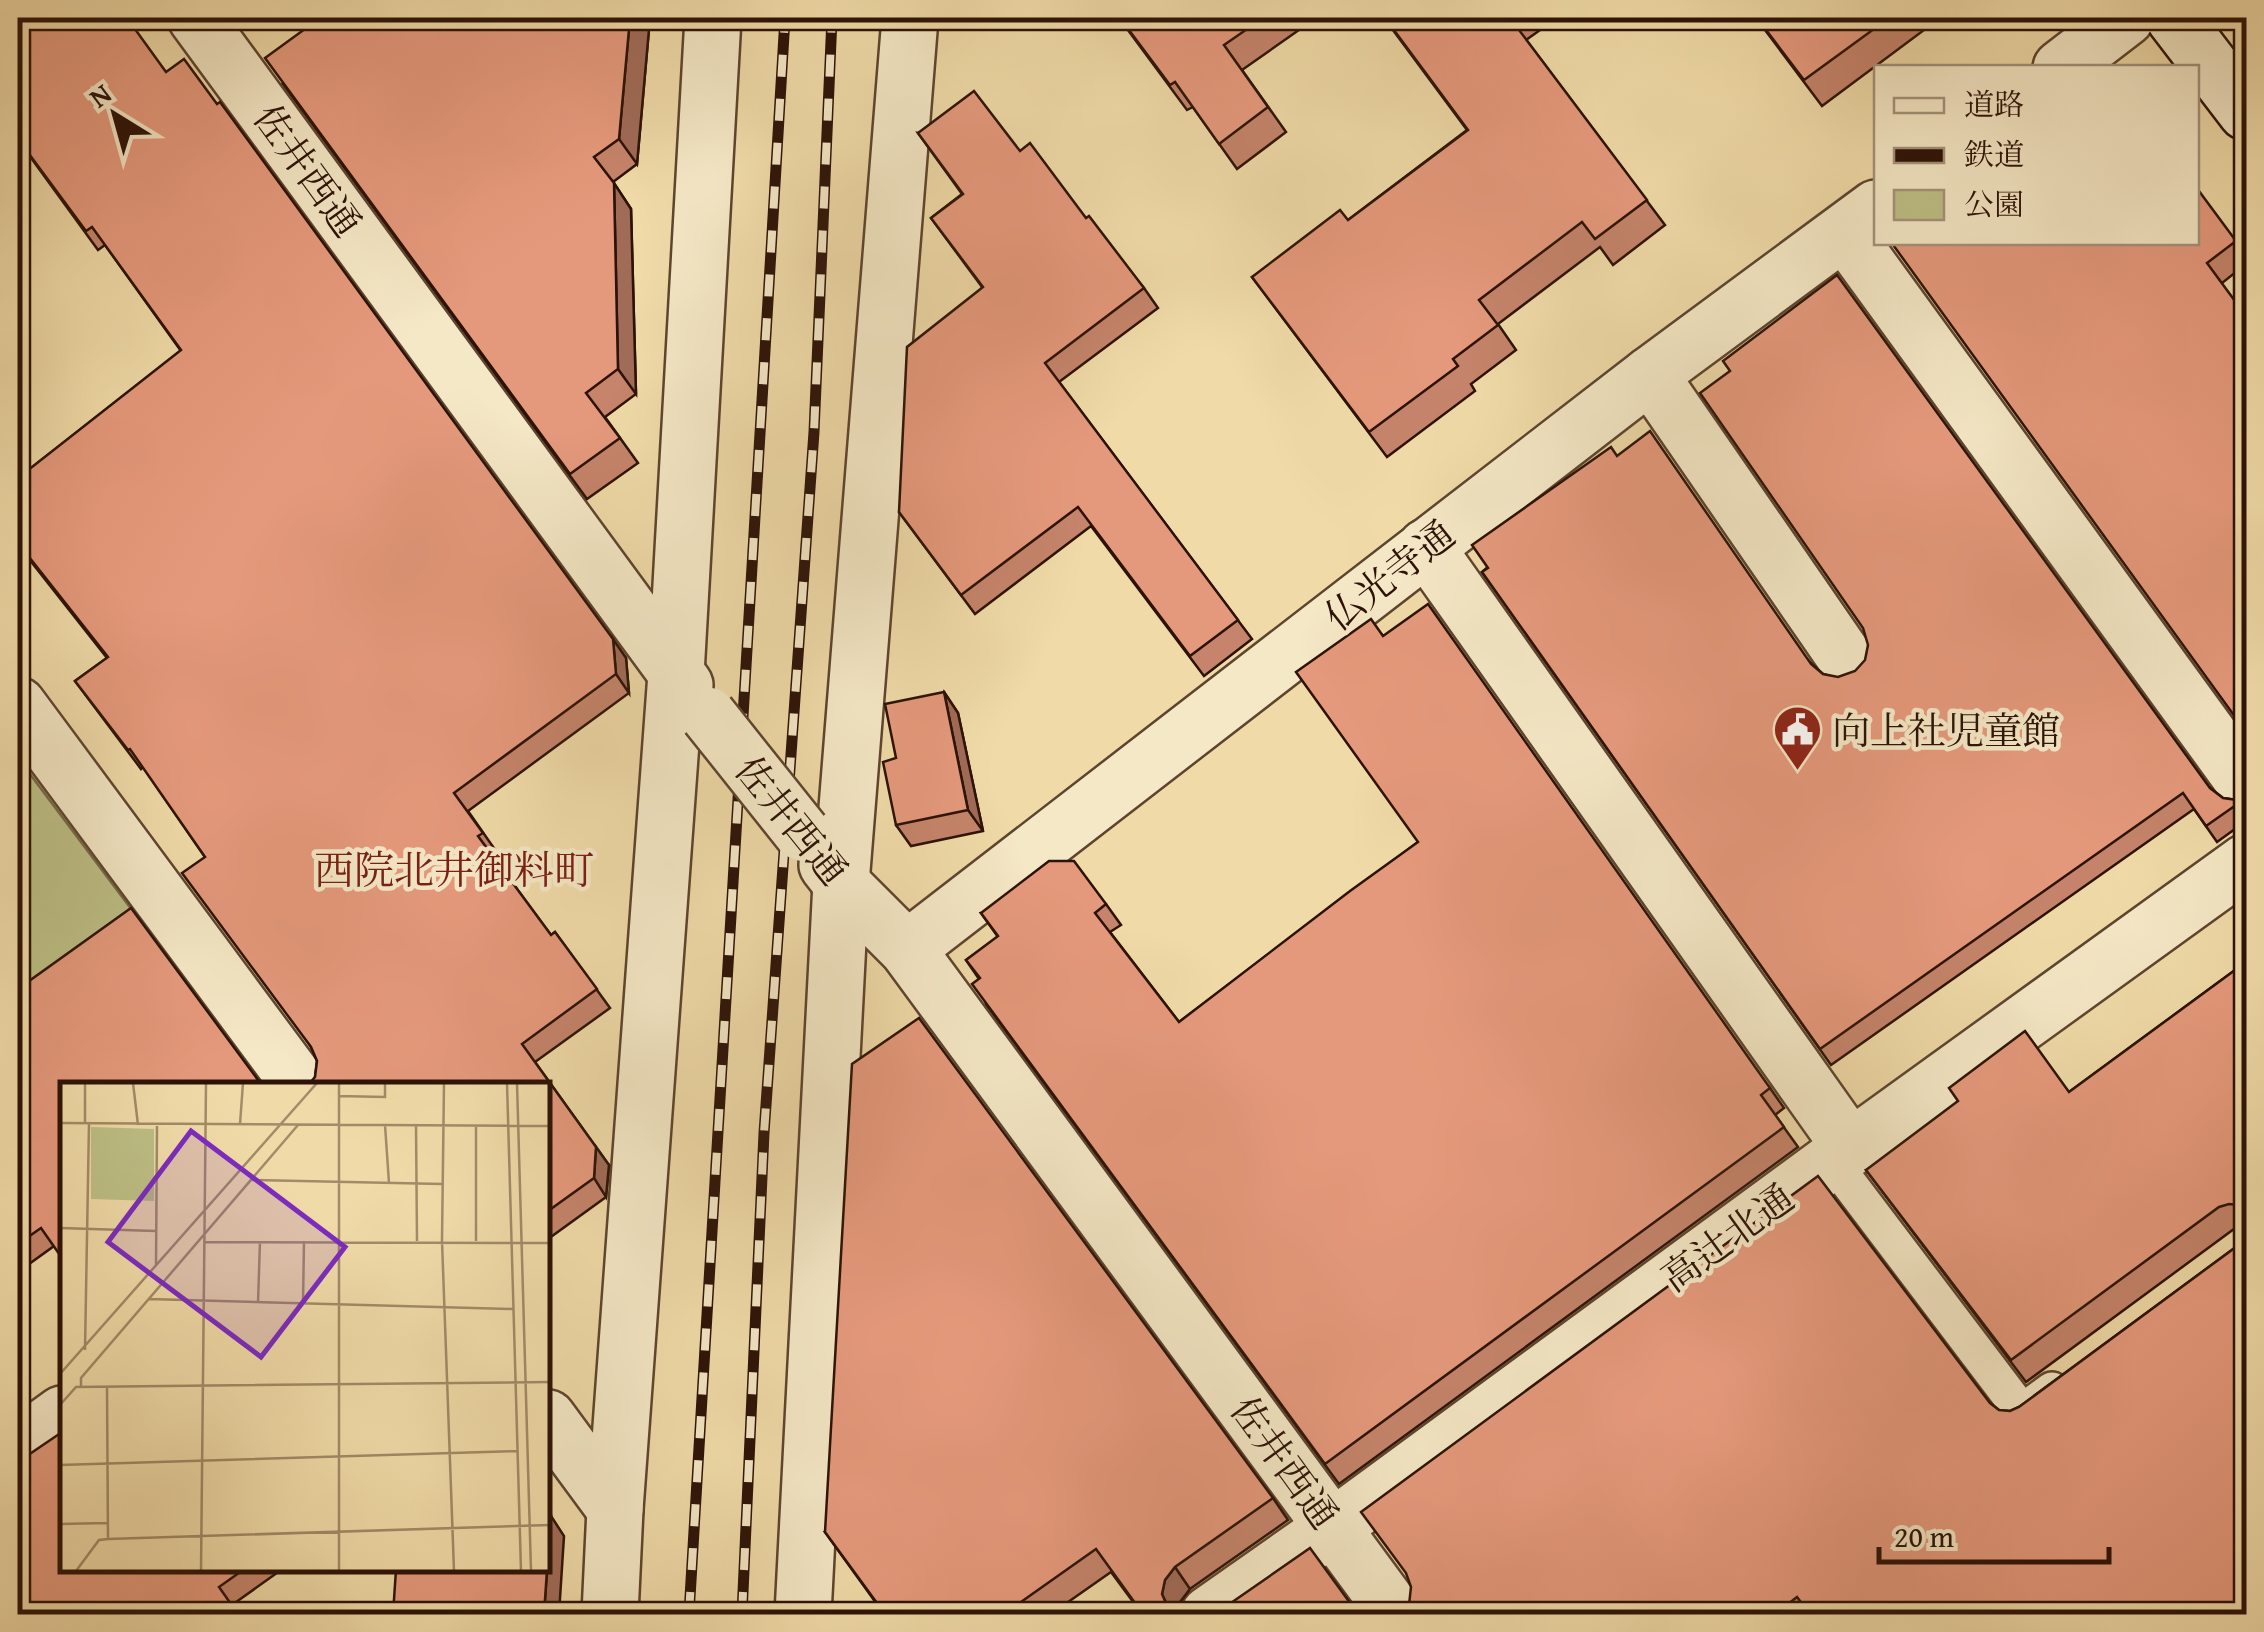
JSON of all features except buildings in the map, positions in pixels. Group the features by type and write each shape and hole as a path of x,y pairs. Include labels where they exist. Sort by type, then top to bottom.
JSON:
{"street":[{"name":"佐井西通","path":"196,18 692,695 841,883 907,949 1396,1614"},
{"path":"610,1614 615,1509 692,695 713,18"},
{"path":"2065,65 2126,18"},
{"path":"2174,18 2246,112"},
{"path":"803,1614 841,883 920,25"},
{"name":"仏光寺通","path":"907,949 1650,375 1861,221"},
{"path":"1877,245 2246,785"},
{"path":"1650,375 1848,662"},
{"path":"1426,546 1842,1154"},
{"path":"18,705 298,1082"},
{"name":"高辻北通","path":"1209,1614 2246,862"},
{"path":"18,1446 60,1415"},
{"path":"550,1421 615,1509"}],"lane":[{"path":"1842,1154 2022,1412 2086,1365"}],"green space":[{"path":"18,758 141,922 18,1011"}],"railway":[{"path":"689,1614 785,18"},
{"path":"742,1614 764,1133 814,432 832,18"}],"place":[{"name":"向上社児童館","path":"1797,772"}],"district":[{"name":"西院北井御料町","path":"454,869"}]}
